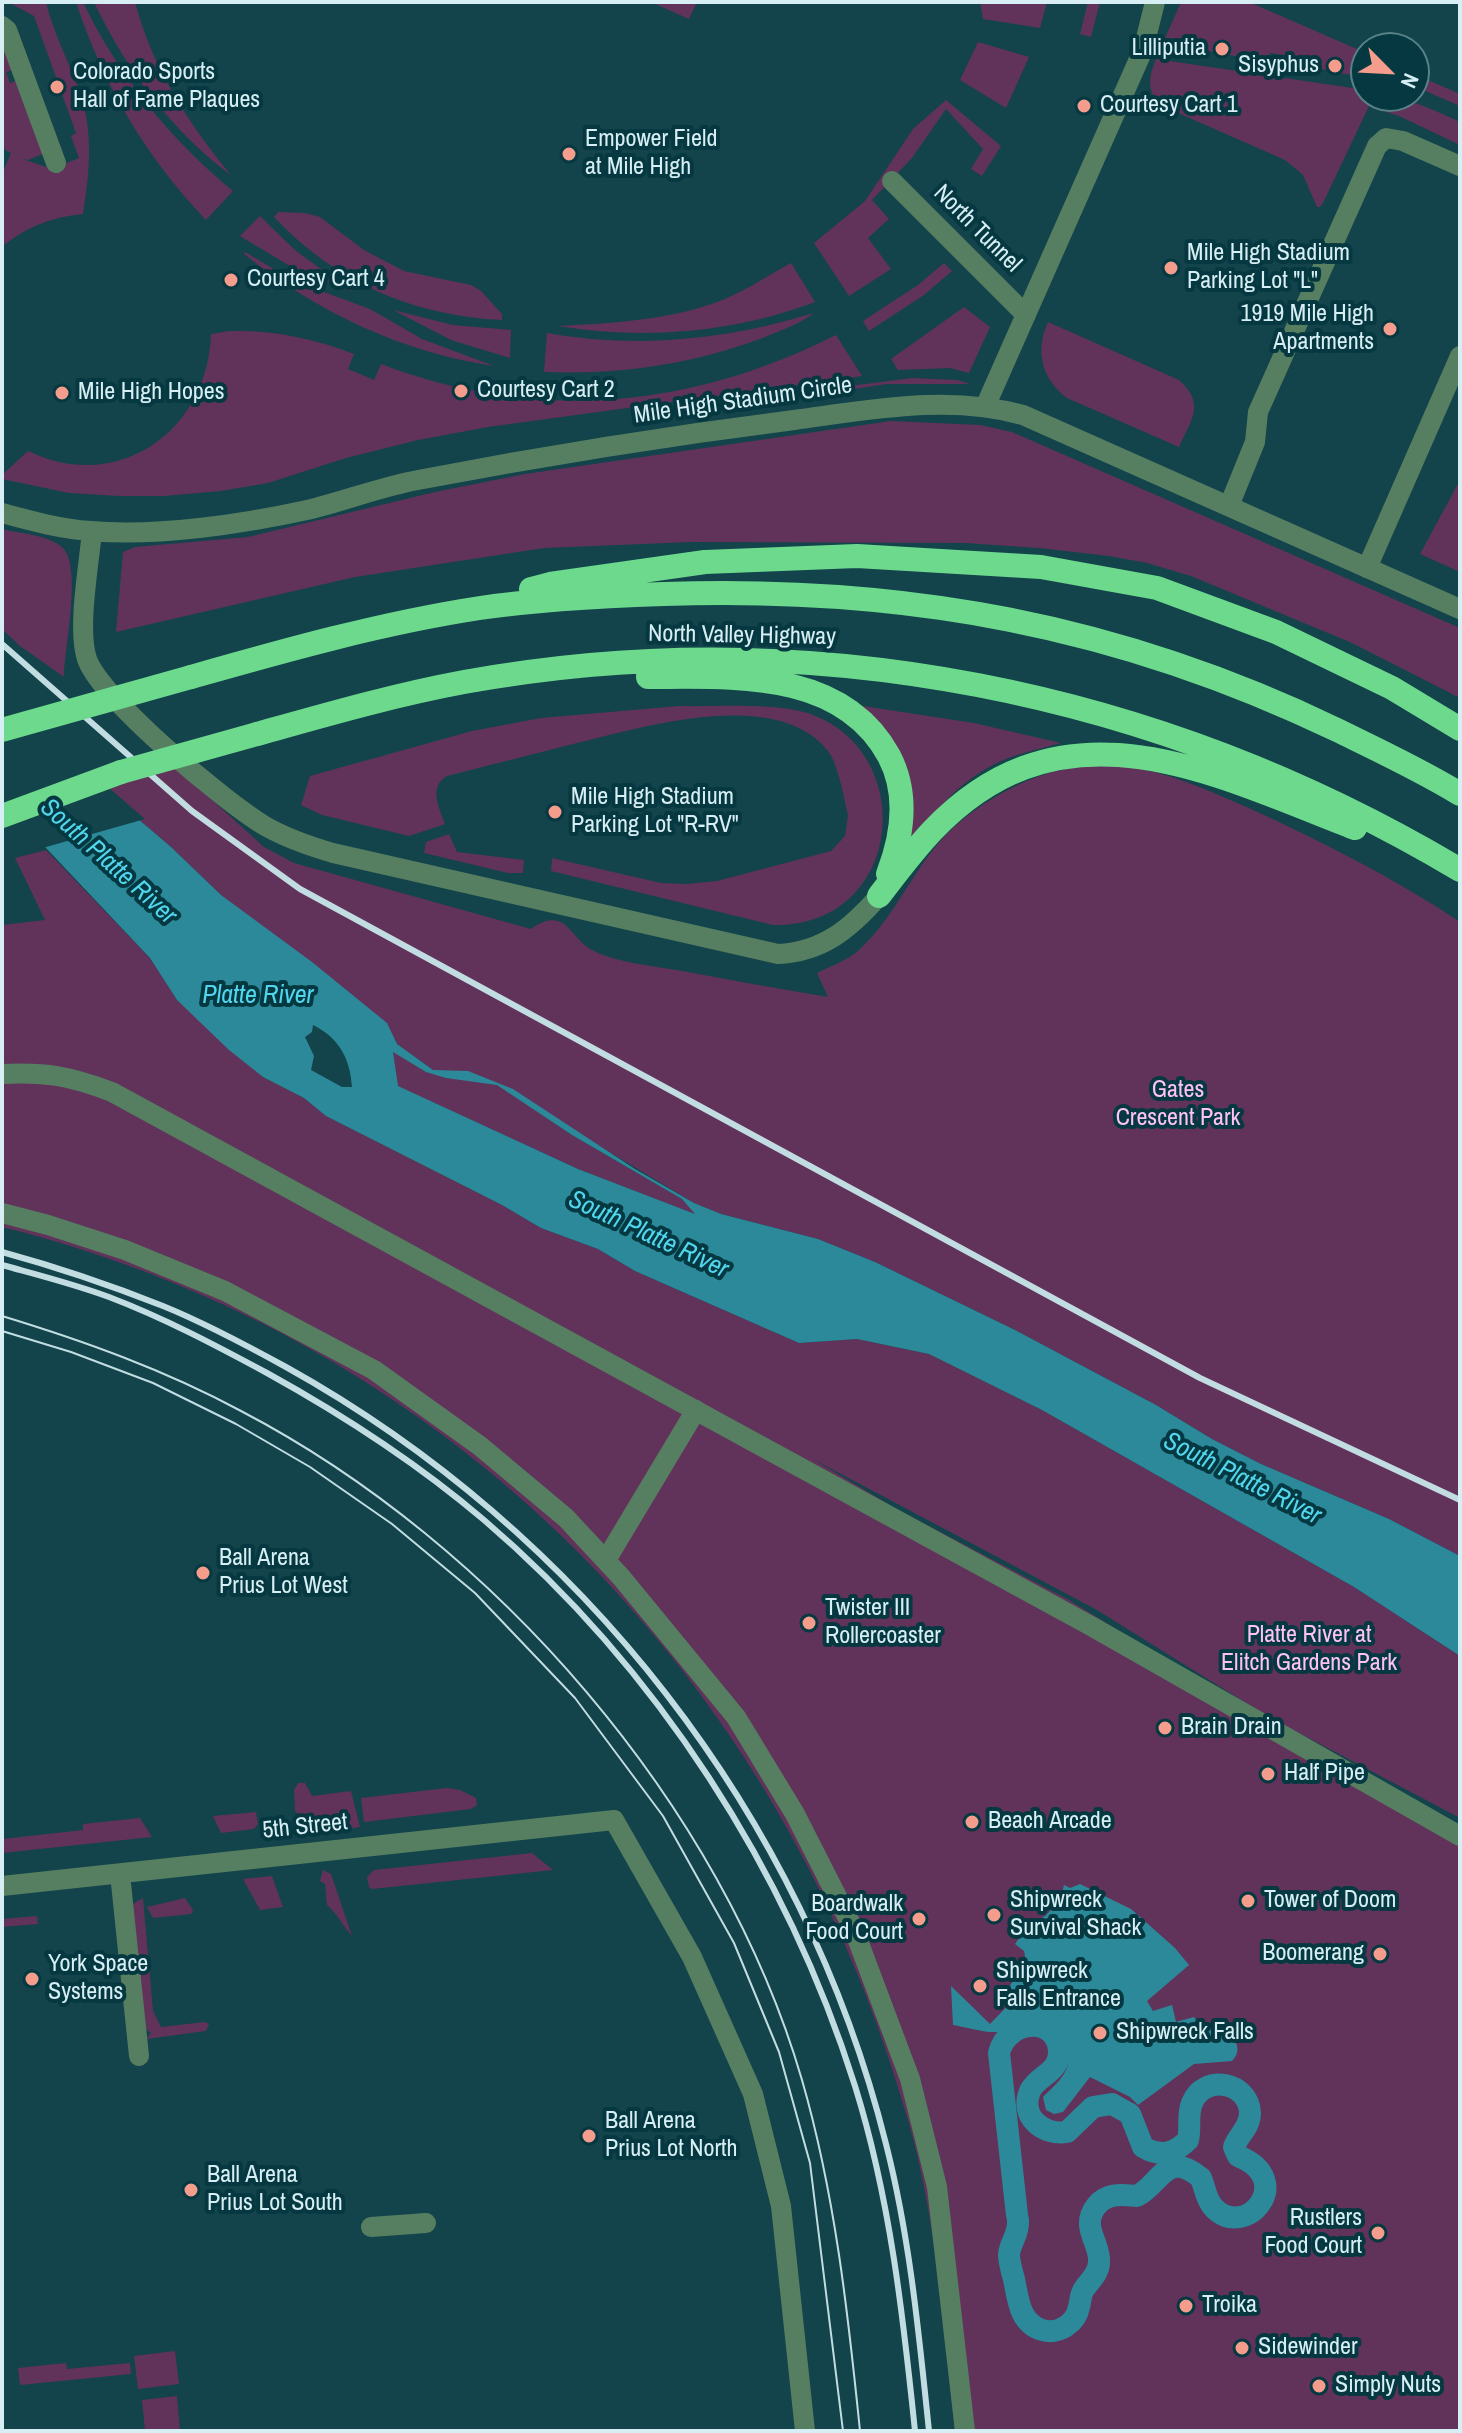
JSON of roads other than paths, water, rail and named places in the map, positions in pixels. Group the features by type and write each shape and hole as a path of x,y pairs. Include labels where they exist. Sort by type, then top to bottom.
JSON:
{"highway":[{"path":"427,618 550,584 705,562 857,556 1041,567 1157,588 1276,632 1460,718"},
{"name":"North Valley Highway","path":"2,730 313,643 427,618 549,600 701,592 791,592 948,607 1058,630 1184,666 1308,716 1460,794"},
{"name":"North Valley Highway","path":"2,803 388,698 505,675 708,659 786,661 863,667 995,687 1110,716 1249,764 1358,813 1460,873"},
{"path":"505,675 733,677 804,688 842,704 865,722 881,742 899,782 900,839 879,896"},
{"path":"1374,679 1460,729"},
{"path":"879,896 934,829 983,790 1030,766 1084,753 1140,756 1202,771 1356,828 1460,873"},
{"path":"2,816 121,772"}],"street":[{"path":"985,407 1143,50 1155,2"},
{"path":"2,26 7,30 56,163"},
{"path":"1229,506 1255,442 1258,412 1377,146 1386,138 1403,141 1460,166"},
{"name":"North Tunnel","path":"892,181 1026,315"},
{"path":"1367,568 1460,356"},
{"name":"Mile High Stadium Circle","path":"2,513 58,527 92,531 203,527 309,509 389,485 696,432 891,407 985,407 1023,415 1460,609"},
{"path":"92,531 83,638 91,670 147,730 227,799 280,834 333,853 778,954 822,945 843,933 879,896"},
{"path":"2,1074 53,1074 76,1078 112,1092 1091,1626 1460,1836"},
{"path":"2,1213 125,1250 225,1291 374,1370 449,1422 566,1518 606,1560 736,1717 795,1814 854,1930 910,2079 937,2187 965,2431"},
{"path":"606,1560 696,1410"},
{"name":"5th Street","path":"2,1886 614,1820 692,1957 753,2094 781,2206 805,2431"},
{"path":"120,1874 139,2056"},
{"path":"371,2227 426,2223"}],"water":[{"name":"Platte River","path":"90,778 171,847 221,895 312,962 387,1023 397,1044 433,1070 468,1071 513,1089 635,1169 694,1203 721,1214 818,1239 875,1262 1015,1330 1261,1464 1389,1519 1460,1556 1460,1656 1354,1587 1042,1410 929,1354 857,1339 799,1343 635,1271 598,1249 541,1228 326,1116 304,1098 263,1077 229,1050 177,1000 150,958 12,812","holes":["313,1025 330,1036 342,1050 352,1087 342,1087 311,1070 314,1056 305,1037 312,1032","393,1052 426,1072 497,1085 572,1135 682,1199 695,1214 578,1169 398,1086"]},
{"path":"1080,1884 1131,1909 1175,1948 1189,1965 1147,2001 1153,2011 1172,2005 1176,2022 1194,2017 1196,2020 1188,2033 1190,2036 1215,2028 1226,2032 1237,2045 1238,2050 1232,2061 1194,2064 1138,2105 1130,2097 1090,2077 1063,2112 1054,2114 1046,2110 1043,2097 1064,2074 1069,2054 1067,2046 1056,2036 1037,2022 1029,2021 1013,2023 997,2032 953,2025 951,1986 990,2024 1017,1996 1009,1987 1026,1961 1024,1951 1015,1944 1028,1926 1053,1908 1061,1897 1064,1885 1070,1888"}],"waterway":[{"path":"1017,2215 999,2053 1004,2041 1022,2028 1042,2027 1057,2040 1059,2052 1056,2064 1033,2086 1027,2100 1036,2123 1050,2131 1067,2132 1093,2107 1112,2104 1130,2114 1143,2147 1155,2152 1167,2152 1188,2140 1192,2103 1206,2088 1225,2085 1234,2088 1248,2102 1248,2123 1234,2147 1238,2156 1255,2167 1264,2179 1265,2192 1260,2204 1251,2213 1239,2217 1226,2216 1211,2204 1201,2178 1180,2167 1165,2172 1137,2196 1116,2195 1101,2201 1090,2220 1099,2255 1098,2267 1083,2291 1074,2318 1055,2331 1034,2327 1021,2309 1009,2255 1018,2220"}],"tram line":[{"path":"2,1316 94,1346 183,1382 241,1411 334,1466 424,1533 509,1608 586,1692 656,1782 716,1878 765,1978 802,2080 832,2210 860,2431"},
{"path":"2,1331 71,1352 153,1383 236,1424 310,1467 392,1524 475,1593 575,1698 663,1816 734,1943 779,2052 810,2163 843,2431"}],"railway":[{"path":"2,644 192,811 300,889 1200,1378 1460,1500"},
{"path":"2,1252 103,1284 194,1320 286,1367 393,1434 493,1511 584,1598 666,1694 738,1797 799,1907 849,2023 894,2179 913,2287 929,2431"},
{"path":"2,1265 96,1292 169,1323 267,1373 379,1441 459,1499 547,1578 605,1640 659,1707 709,1778 753,1851 793,1927 827,2006 867,2128 886,2214 900,2300 915,2431"}],"place":[{"name":"Lilliputia","path":"1222,49"},
{"name":"Sisyphus","path":"1335,66"},
{"name":"Colorado Sports Hall of Fame Plaques","path":"57,87"},
{"name":"Courtesy Cart 1","path":"1084,106"},
{"name":"Empower Field at Mile High","path":"569,154"},
{"name":"Mile High Stadium Parking Lot \"L\"","path":"1171,268"},
{"name":"Courtesy Cart 4","path":"231,280"},
{"name":"1919 Mile High Apartments","path":"1390,329"},
{"name":"Courtesy Cart 2","path":"461,391"},
{"name":"Mile High Hopes","path":"62,393"},
{"name":"Mile High Stadium Parking Lot \"R-RV\"","path":"555,812"},
{"name":"Ball Arena Prius Lot West","path":"203,1573"},
{"name":"Twister III Rollercoaster","path":"809,1623"},
{"name":"Brain Drain","path":"1165,1728"},
{"name":"Half Pipe","path":"1268,1774"},
{"name":"Beach Arcade","path":"972,1822"},
{"name":"Tower of Doom","path":"1248,1901"},
{"name":"Shipwreck Survival Shack","path":"994,1915"},
{"name":"Boardwalk Food Court","path":"919,1919"},
{"name":"Boomerang","path":"1380,1954"},
{"name":"York Space Systems","path":"32,1979"},
{"name":"Shipwreck Falls Entrance","path":"980,1986"},
{"name":"Shipwreck Falls","path":"1100,2033"},
{"name":"Ball Arena Prius Lot North","path":"589,2136"},
{"name":"Ball Arena Prius Lot South","path":"191,2190"},
{"name":"Rustlers Food Court","path":"1378,2233"},
{"name":"Troika","path":"1186,2306"},
{"name":"Sidewinder","path":"1242,2348"},
{"name":"Simply Nuts","path":"1319,2386"}],"water label":[{"name":"South Platte River","path":"108,862"},
{"name":"South Platte River","path":"648,1235"},
{"name":"South Platte River","path":"1242,1479"}],"park label":[{"name":"Gates Crescent Park","path":"1178,1105"},
{"name":"Platte River at Elitch Gardens Park","path":"1309,1650"}]}
